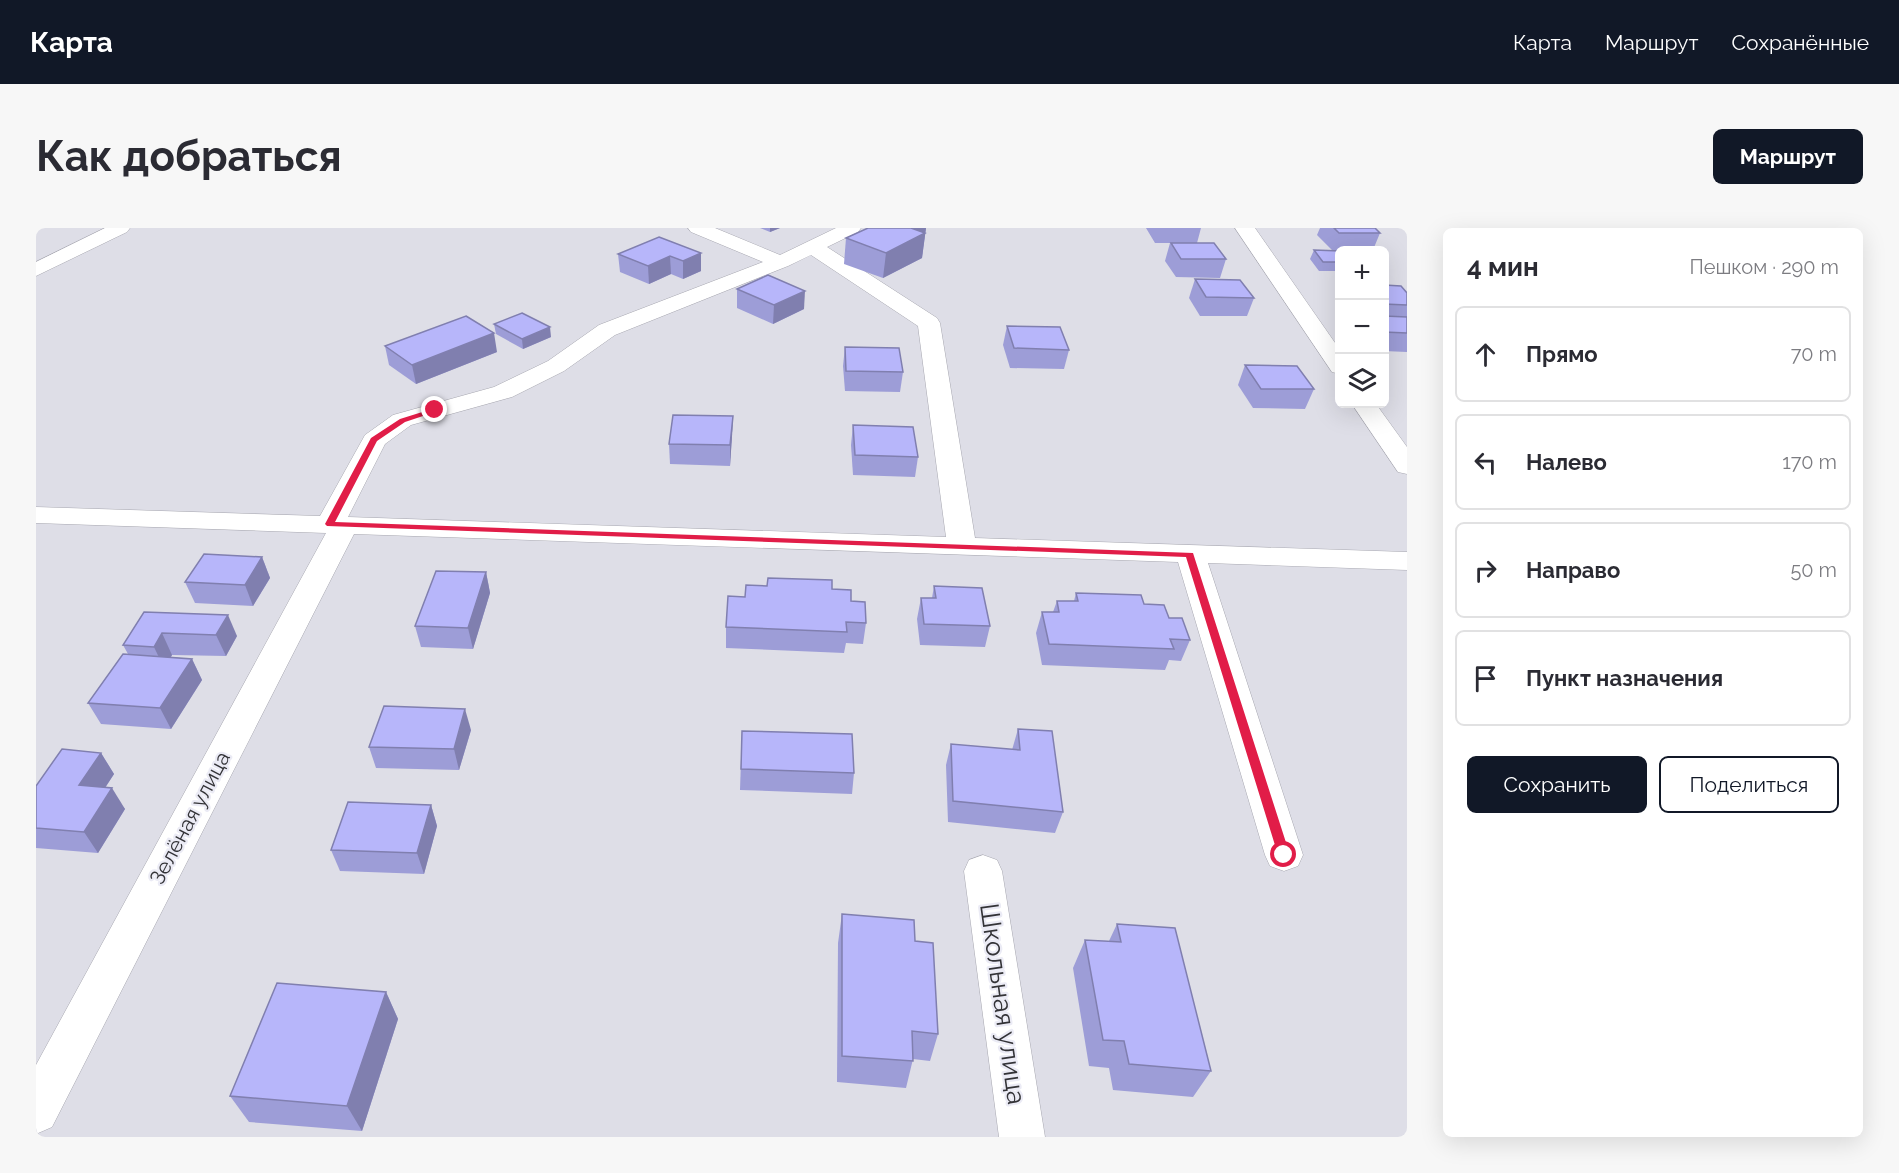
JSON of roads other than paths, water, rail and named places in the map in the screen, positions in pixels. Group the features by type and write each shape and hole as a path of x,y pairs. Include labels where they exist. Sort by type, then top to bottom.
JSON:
{"street":[{"path":"36,270 120,228"},
{"path":"698,228 781,262"},
{"name":"Зелёная улица","path":"36,1111 337,525 374,440 402,420 503,392 556,366 607,330 781,262 851,228"},
{"path":"1245,228 1335,360"},
{"path":"813,247 929,323 962,546"},
{"path":"1367,408 1407,466"},
{"path":"36,515 1407,561"},
{"path":"1190,554 1284,855"},
{"name":"Школьная улица","path":"983,872 1022,1137"}]}
